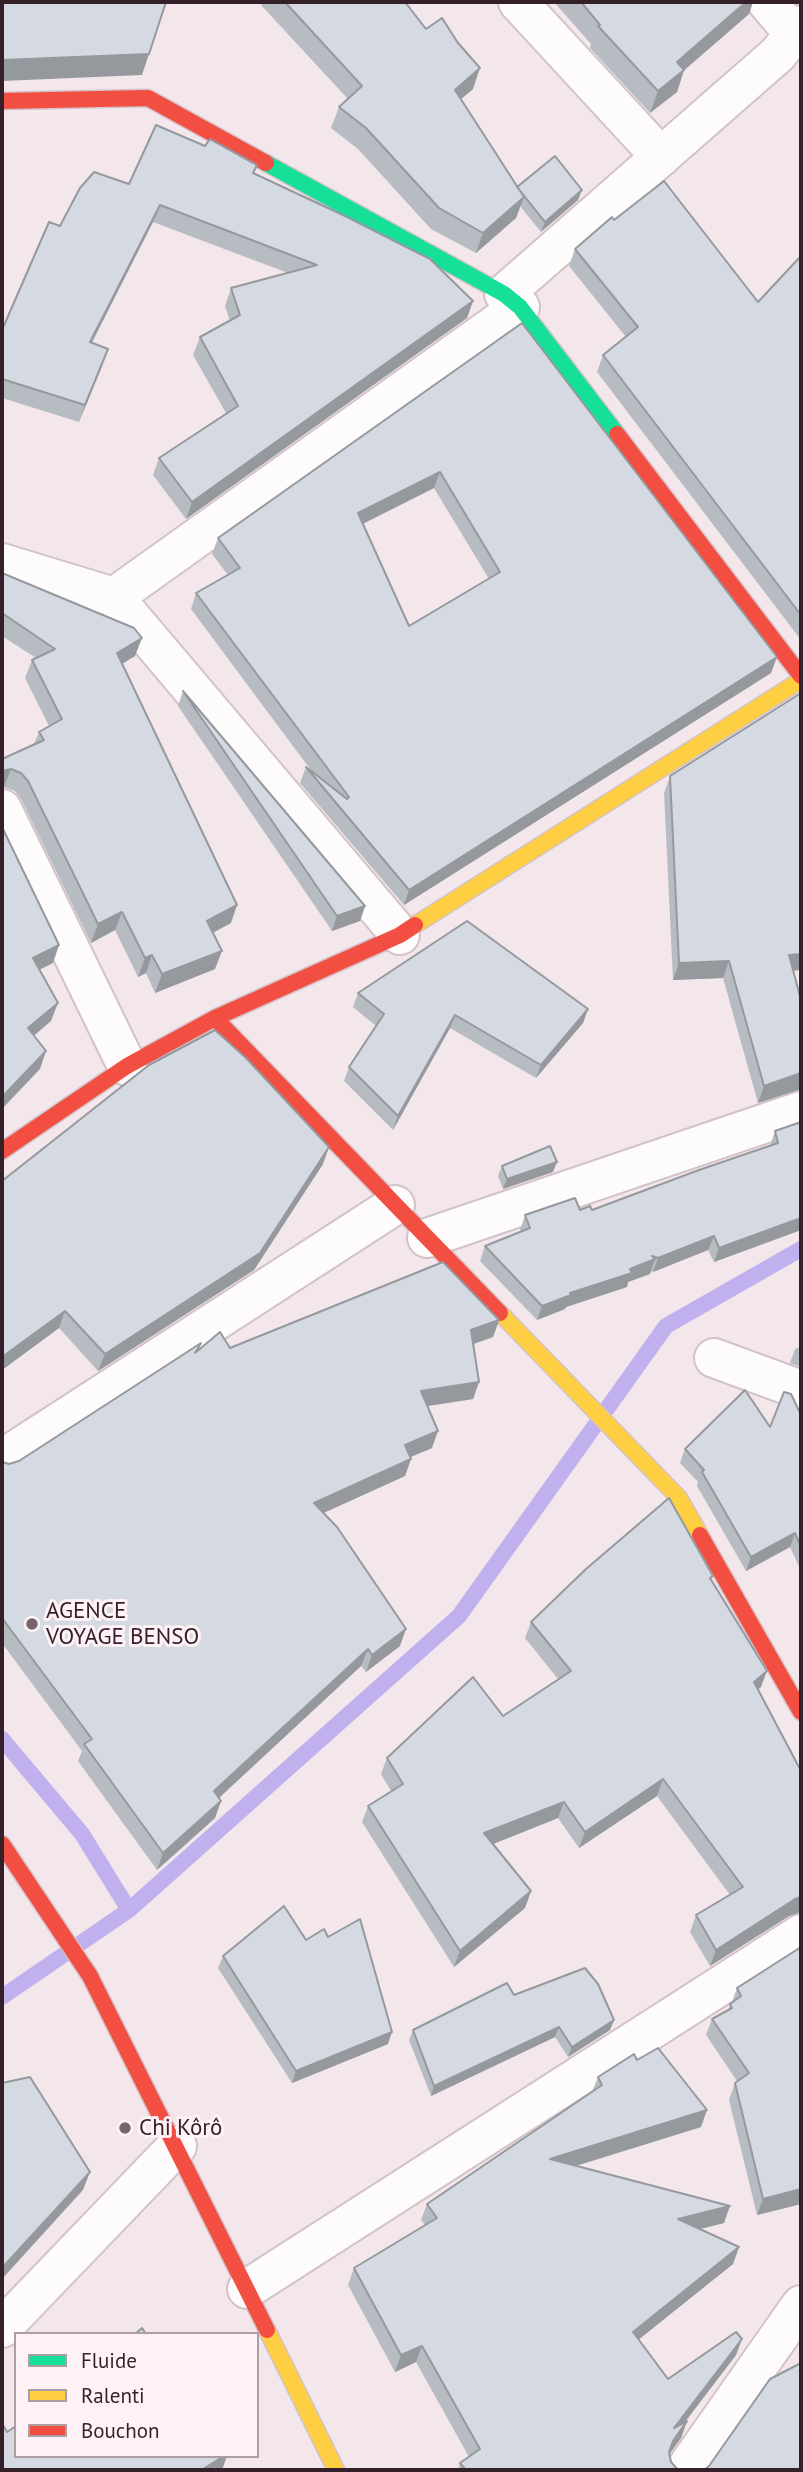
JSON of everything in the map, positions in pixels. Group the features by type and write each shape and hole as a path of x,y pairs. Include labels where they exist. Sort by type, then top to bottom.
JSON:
{"street":[{"path":"518,2 661,157"},
{"path":"114,597 512,301 661,157 794,47 767,2"},
{"path":"2,101 148,98 512,301 801,678 401,935 215,1018 127,1066 2,1151"},
{"path":"2,562 114,597 401,935"},
{"path":"2,808 127,1066"},
{"path":"215,1018 679,1498 801,1712"},
{"path":"427,1238 801,1111"},
{"path":"2,1459 395,1205"},
{"path":"714,1358 801,1390"},
{"path":"2,1844 90,1976 336,2470"},
{"path":"247,2289 801,1934"},
{"path":"2,2328 177,2146"},
{"path":"685,2470 801,2305"}],"building":[{"path":"2,2 166,2 149,54 2,60"},
{"path":"285,2 405,2 426,29 442,18 458,43 480,68 455,90 524,197 483,233 439,208 366,128 339,107 362,86"},
{"path":"581,2 746,2 677,62 684,70 658,91 598,26 600,25"},
{"path":"156,125 205,146 210,139 257,165 253,173 430,259 473,301 192,502 159,458 238,406 200,337 240,315 231,288 317,265 160,205 90,342 108,349 85,405 2,379 2,330 49,222 60,226 80,188 94,172 129,184"},
{"path":"555,156 582,190 545,222 517,187"},
{"path":"664,181 758,302 801,256 801,615 603,355 638,327 575,249 612,217 614,220"},
{"path":"522,323 777,657 409,890 306,767 347,799 349,797 196,593 240,568 218,538","holes":["440,472 500,572 409,626 358,513"]},
{"path":"2,573 134,628 142,638 117,653 237,905 207,921 222,951 162,974 152,955 145,958 122,912 98,924 28,781 21,773 11,769 2,771 2,759 44,740 39,732 62,719 32,660 55,649 2,613"},
{"path":"183,691 365,906 337,916"},
{"path":"801,693 801,954 789,955 801,1000 801,1073 764,1086 729,961 679,963 670,776"},
{"path":"2,827 59,945 33,958 58,1003 28,1028 46,1051 2,1097"},
{"path":"467,921 588,1009 541,1065 455,1015 398,1116 349,1067 384,1014 358,993"},
{"path":"215,1030 246,1058 329,1147 260,1253 105,1354 65,1311 2,1357 2,1181 149,1065"},
{"path":"801,1122 801,1218 719,1248 714,1236 658,1258 652,1256 655,1259 630,1269 632,1273 570,1293 571,1295 542,1306 485,1246 530,1228 525,1215 575,1198 580,1210 590,1206 592,1210 778,1143 775,1131"},
{"path":"550,1146 557,1162 507,1179 502,1166"},
{"path":"443,1262 499,1320 471,1330 479,1382 421,1391 438,1431 405,1445 411,1459 314,1503 337,1527 406,1629 372,1655 368,1649 214,1791 221,1801 163,1853 84,1744 92,1739 2,1618 2,1462 9,1464 19,1461 201,1343 195,1353 220,1332 230,1348"},
{"path":"745,1390 770,1427 784,1392 791,1394 801,1415 801,1547 795,1533 751,1557 702,1472 704,1470 685,1449"},
{"path":"669,1498 713,1576 710,1578 767,1671 754,1682 801,1771 801,1897 716,1950 696,1915 743,1887 663,1779 585,1832 564,1802 484,1833 531,1891 460,1951 368,1806 403,1784 387,1758 473,1677 503,1716 571,1671 531,1622 586,1569"},
{"path":"284,1906 306,1940 324,1929 328,1937 360,1919 392,2032 296,2071 223,1956"},
{"path":"801,1947 801,2189 763,2199 735,2083 749,2073 712,2019 732,2008 730,2004 741,1996 737,1988"},
{"path":"585,1968 598,1984 614,2020 572,2047 559,2027 434,2086 413,2030 507,1983 514,1995"},
{"path":"658,2048 707,2110 550,2159 730,2206 678,2219 739,2247 633,2332 668,2379 736,2332 742,2339 674,2428 687,2421 669,2452 671,2462 678,2470 466,2470 460,2463 480,2449 422,2346 401,2355 354,2268 437,2218 427,2204 602,2085 598,2077 634,2054 637,2060"},
{"path":"30,2077 90,2172 2,2268 2,2083"},
{"path":"801,2363 801,2470 704,2470 770,2379"},
{"path":"2,2423 7,2432 14,2427 14,2458 221,2458 204,2470 2,2470"}],"waterway":[{"path":"2,1997 129,1910 459,1616 666,1326 801,1249"},
{"path":"2,1739 82,1834 129,1910"}],"traffic: fast":[{"path":"266,163 504,294 520,307 617,434"}],"traffic: slow":[{"path":"415,925 801,680"},
{"path":"500,1313 679,1498 700,1535"},
{"path":"267,2330 336,2470"}],"traffic: jam":[{"path":"2,101 148,98 266,163"},
{"path":"617,434 801,676"},
{"path":"2,1151 127,1066 215,1018 400,935 415,925"},
{"path":"215,1018 500,1313"},
{"path":"700,1535 801,1712"},
{"path":"2,1844 90,1976 267,2330"}],"place":[{"name":"AGENCE VOYAGE BENSO","path":"32,1624"},
{"name":"Chi Kôrô","path":"125,2128"}]}
